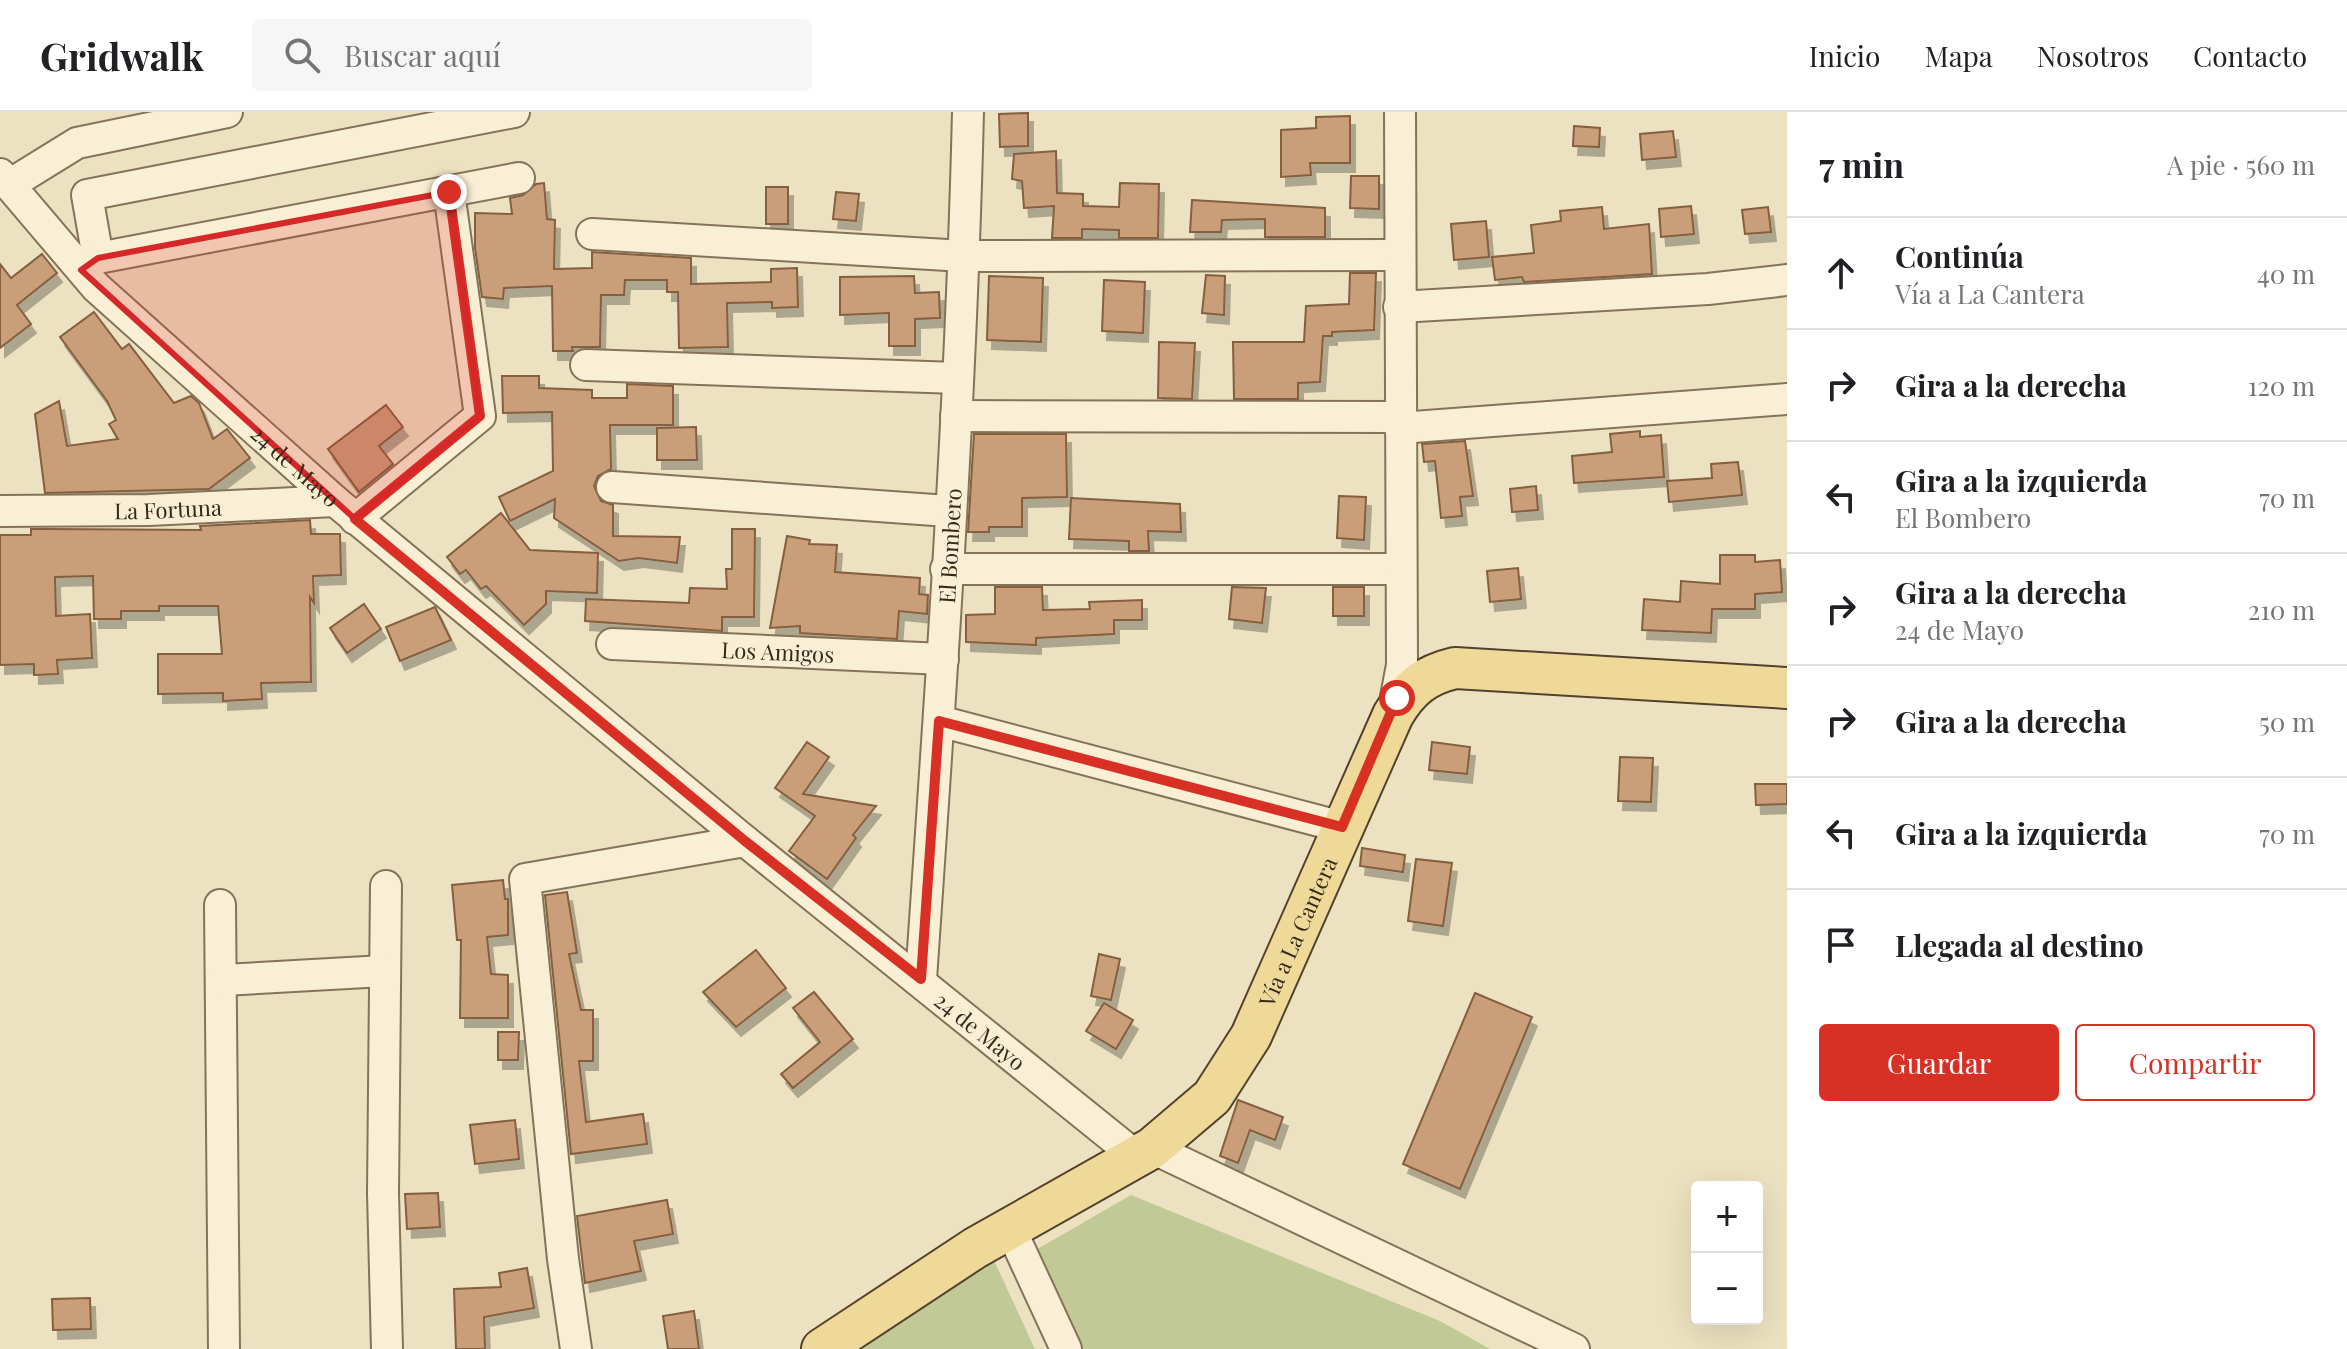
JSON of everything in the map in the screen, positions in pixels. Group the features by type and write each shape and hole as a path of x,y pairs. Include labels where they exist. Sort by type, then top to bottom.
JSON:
{"main road":[{"name":"Vía a La Cantera","path":"822,1349 1010,1228 1145,1152 1196,1114 1240,1057 1393,715 1412,688 1424,678 1455,668 1787,688"}],"street":[{"path":"4,179 77,143 227,112"},
{"path":"514,112 87,195 89,264 519,178"},
{"name":"El Bombero","path":"921,979 943,659 948,511 964,256 968,112"},
{"path":"1393,715 1402,665 1400,112"},
{"name":"24 de Mayo","path":"4,179 345,510 745,841 1145,1152 1574,1349"},
{"path":"345,510 480,416 449,192"},
{"path":"592,234 964,256 1399,255"},
{"path":"1399,307 1708,289 1787,280"},
{"path":"586,365 957,378"},
{"path":"956,416 1400,422 1787,399"},
{"path":"612,487 948,511"},
{"name":"La Fortuna","path":"0,511 345,510"},
{"path":"946,569 1401,569"},
{"name":"Los Amigos","path":"612,644 943,659"},
{"path":"1402,665 1455,668"},
{"path":"939,721 1342,827"},
{"path":"576,1349 563,1259 525,879 745,841"},
{"path":"386,886 383,1193 387,1349"},
{"path":"220,905 224,1349"},
{"path":"223,980 384,971"},
{"path":"1010,1228 1066,1349"}],"highlighted area":[{"path":"449,192 480,416 355,519 81,270 98,258"}],"green space":[{"path":"1131,1195 1440,1321 1490,1349 1079,1349 1034,1251"},
{"path":"991,1254 1035,1349 863,1349 859,1339"}],"building":[{"path":"1028,113 1028,146 1000,147 999,114"},
{"path":"1350,116 1350,163 1310,163 1311,175 1281,177 1281,130 1316,128 1316,117"},
{"path":"1574,126 1600,128 1599,147 1573,146"},
{"path":"1673,131 1676,157 1642,160 1640,134"},
{"path":"1056,151 1057,193 1083,194 1083,206 1119,207 1120,183 1159,184 1158,238 1119,238 1119,230 1082,229 1082,238 1052,238 1054,206 1024,208 1022,181 1012,179 1014,154"},
{"path":"1351,176 1379,176 1379,209 1350,208"},
{"path":"544,183 547,219 555,220 554,269 592,268 592,252 691,258 691,284 771,282 771,269 797,268 798,307 772,308 772,302 727,303 728,347 679,348 678,292 667,292 667,280 625,280 624,295 601,295 600,347 553,351 552,286 504,288 503,299 482,297 475,248 475,213 512,214 510,198 523,195 536,184"},
{"path":"766,187 788,187 788,224 766,224"},
{"path":"836,192 859,194 856,221 833,219"},
{"path":"1192,200 1325,208 1325,237 1265,237 1265,219 1222,220 1221,232 1190,232"},
{"path":"1691,206 1694,234 1661,237 1659,209"},
{"path":"1602,207 1604,229 1649,224 1652,274 1524,282 1522,277 1495,280 1492,257 1534,253 1531,225 1561,221 1560,211"},
{"path":"1768,207 1771,232 1745,234 1742,210"},
{"path":"1486,221 1489,257 1454,260 1451,224"},
{"path":"42,254 57,273 17,305 31,324 0,348 0,264 11,278"},
{"path":"1350,273 1376,273 1374,330 1332,332 1332,336 1323,336 1320,382 1298,383 1298,399 1234,399 1233,342 1304,342 1306,306 1349,304"},
{"path":"1206,275 1225,276 1224,315 1202,313"},
{"path":"914,276 915,293 939,292 940,318 915,319 915,346 889,346 889,313 840,315 840,277"},
{"path":"989,276 1043,278 1041,342 987,340"},
{"path":"1104,280 1145,282 1143,333 1102,331"},
{"path":"94,312 122,349 129,344 174,403 191,396 199,403 213,439 227,429 250,458 209,489 45,493 35,414 59,401 67,446 118,439 109,424 116,420 107,401 60,337"},
{"path":"1159,342 1195,343 1192,399 1158,398"},
{"path":"502,376 539,376 539,388 592,390 592,398 627,398 627,384 673,386 673,425 610,425 611,469 598,476 594,486 601,501 613,505 613,536 680,537 677,563 639,558 619,561 554,518 555,499 510,521 499,497 553,471 552,412 503,413"},
{"path":"386,405 403,427 379,446 393,464 359,492 328,449"},
{"path":"696,427 697,460 657,460 657,428"},
{"path":"1640,431 1640,437 1661,435 1664,477 1574,483 1572,456 1612,452 1610,434"},
{"path":"974,434 1066,434 1067,497 1022,498 1022,527 989,527 989,532 968,532"},
{"path":"1465,441 1473,496 1460,497 1462,516 1441,518 1435,461 1424,462 1422,444"},
{"path":"1738,462 1742,495 1669,502 1667,481 1712,478 1711,464"},
{"path":"1536,486 1538,510 1512,512 1510,489"},
{"path":"1339,496 1366,497 1364,540 1337,538"},
{"path":"1071,498 1180,504 1181,532 1148,531 1149,551 1129,551 1129,541 1069,539"},
{"path":"501,513 530,550 598,553 597,593 546,591 546,604 524,625 486,586 481,589 466,570 460,574 447,557"},
{"path":"310,520 311,534 340,534 341,575 313,576 314,603 310,597 311,682 261,683 262,699 223,701 223,693 158,694 158,654 222,654 218,606 159,606 159,611 121,611 121,619 94,619 93,576 55,577 56,616 90,614 92,658 57,660 58,674 34,675 34,664 0,665 0,535 31,535 31,529 201,530 200,526"},
{"path":"732,529 755,529 754,617 722,617 722,631 585,621 586,599 689,603 690,588 727,589 726,569 732,569"},
{"path":"787,536 810,540 809,544 837,545 835,572 920,578 919,594 928,595 927,614 899,611 897,639 800,633 800,626 770,628"},
{"path":"1720,555 1755,555 1755,562 1780,560 1782,592 1755,594 1755,609 1712,609 1711,633 1642,630 1644,599 1680,602 1681,581 1720,584"},
{"path":"1518,568 1521,599 1490,602 1487,571"},
{"path":"995,587 1042,587 1043,610 1090,609 1089,602 1142,600 1142,620 1114,620 1114,634 1036,638 1036,645 966,642 966,615 995,614"},
{"path":"1232,587 1266,588 1262,623 1229,619"},
{"path":"1333,587 1364,587 1364,616 1333,616"},
{"path":"364,604 381,629 347,653 330,628"},
{"path":"435,607 451,640 400,661 386,627"},
{"path":"807,742 829,757 803,794 876,806 853,835 856,838 827,879 789,851 815,816 775,788"},
{"path":"1432,742 1470,747 1467,774 1429,770"},
{"path":"1620,757 1653,758 1651,802 1618,801"},
{"path":"1755,784 1787,784 1787,804 1756,805"},
{"path":"1362,848 1405,855 1403,872 1360,866"},
{"path":"1416,859 1452,863 1443,926 1408,921"},
{"path":"503,880 505,899 508,899 508,935 487,937 491,974 508,975 508,1018 460,1018 461,940 457,940 452,885"},
{"path":"567,892 577,953 569,954 581,1010 593,1010 593,1061 579,1061 586,1122 643,1114 647,1144 571,1154 545,895"},
{"path":"756,950 786,988 736,1027 703,992"},
{"path":"1099,954 1120,959 1111,1000 1091,996"},
{"path":"814,992 853,1039 793,1088 781,1074 820,1042 793,1008"},
{"path":"1475,993 1532,1017 1460,1189 1403,1164"},
{"path":"1104,1003 1133,1020 1116,1049 1086,1031"},
{"path":"498,1032 519,1032 518,1060 498,1060"},
{"path":"1238,1100 1283,1117 1275,1140 1250,1130 1238,1163 1220,1156"},
{"path":"515,1120 519,1159 475,1164 470,1125"},
{"path":"438,1193 440,1227 407,1229 405,1194"},
{"path":"667,1200 673,1234 634,1241 641,1271 585,1283 577,1216"},
{"path":"527,1268 534,1308 484,1317 485,1349 456,1349 454,1289 501,1287 499,1273"},
{"path":"90,1298 91,1329 53,1330 52,1299"},
{"path":"694,1311 699,1349 668,1349 663,1316"}],"route":[{"path":"449,192 480,416 355,519 745,841 921,979 939,721 1342,827 1393,715 1397,698"}]}
